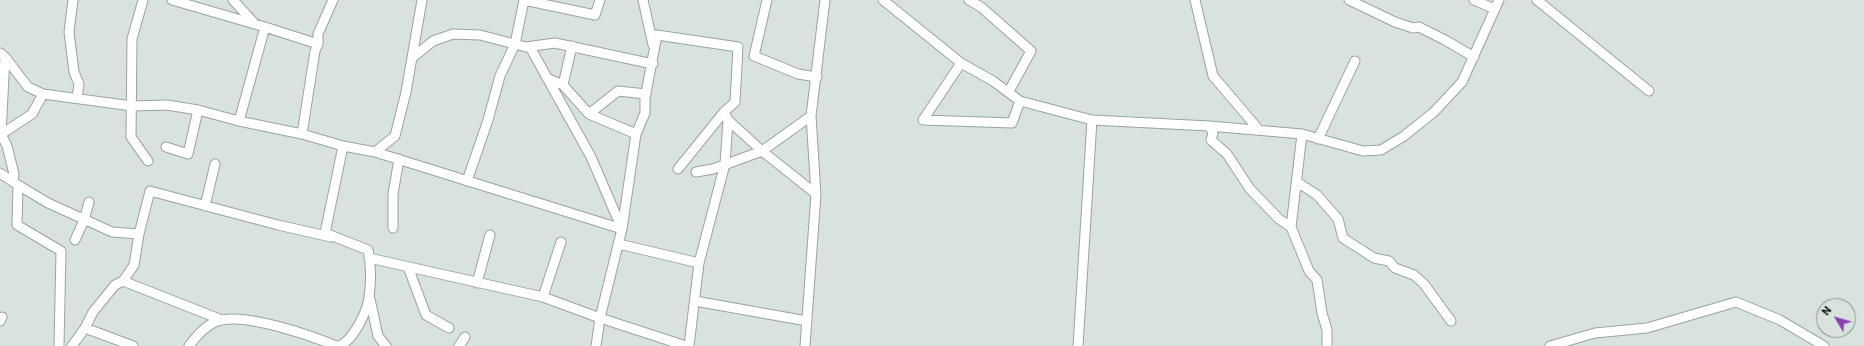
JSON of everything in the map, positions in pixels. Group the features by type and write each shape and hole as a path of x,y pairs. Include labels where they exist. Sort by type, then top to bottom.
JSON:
{"street":[{"path":"73,0 69,32 74,72 79,84 77,98"},
{"path":"143,0 132,39 131,137 148,162"},
{"path":"172,0 318,44"},
{"path":"233,0 255,24"},
{"path":"302,134 315,52 318,44 318,34 333,0"},
{"path":"375,152 395,136 412,58 422,0"},
{"path":"467,181 488,120 500,76 515,44 524,0 595,15 600,0"},
{"path":"643,0 649,23 654,53"},
{"path":"767,0 754,56 798,74 817,77"},
{"path":"805,346 816,194 811,116 817,77 824,0"},
{"path":"970,0 981,7 1031,51 1009,91"},
{"path":"1195,0 1213,76 1259,130"},
{"path":"1349,0 1394,22 1412,28 1419,27 1474,57"},
{"path":"1474,0 1495,9"},
{"path":"889,2 961,63 1009,91 1020,100 1092,120 1209,126 1302,134 1363,151 1382,150 1404,136 1434,112 1462,82 1499,0"},
{"path":"1537,0 1649,91"},
{"path":"239,121 265,27"},
{"path":"412,58 433,41 453,34 480,35 526,47 555,43 653,64"},
{"path":"596,346 600,318 622,229 636,134 645,113 646,94 653,64 657,35 738,46 735,102 726,116 678,169"},
{"path":"563,84 572,46"},
{"path":"530,47 591,158 622,229"},
{"path":"3,55 28,87 43,94 132,106 166,105 198,110 239,121 302,134 343,146 375,152 622,229"},
{"path":"3,55 1,134 8,146 14,174 17,225 61,251 60,346"},
{"path":"1318,139 1355,61"},
{"path":"961,63 923,120 1012,123 1020,100"},
{"path":"546,78 563,84 589,114 636,134"},
{"path":"589,114 618,91 646,94"},
{"path":"1,134 32,114 43,94"},
{"path":"166,147 188,154 198,110"},
{"path":"726,116 762,151 816,194"},
{"path":"689,346 699,263 725,164 726,116"},
{"path":"696,172 713,169 762,151 811,116"},
{"path":"1078,346 1092,120"},
{"path":"1209,126 1212,133 1211,140 1226,154 1250,189 1279,218 1291,227"},
{"path":"1302,134 1291,227 1309,271 1317,280 1322,313 1327,330 1327,346"},
{"path":"343,146 325,233 368,250 369,298 378,336 386,346"},
{"path":"393,228 393,194 398,159"},
{"path":"205,206 215,164"},
{"path":"0,173 48,203 84,220 112,232 139,234"},
{"path":"1297,182 1317,195 1338,219 1342,238 1374,258 1389,261 1395,268 1414,275 1424,284 1451,321"},
{"path":"72,346 85,328 92,312 115,285 123,281 134,265 139,234 150,191 278,225 336,238"},
{"path":"74,240 84,220 89,202"},
{"path":"477,283 490,235"},
{"path":"543,297 561,242"},
{"path":"619,244 699,263"},
{"path":"369,258 543,297 600,318 686,346"},
{"path":"408,267 426,315 449,328"},
{"path":"123,281 222,320"},
{"path":"339,346 345,344 352,338 365,312 369,298"},
{"path":"695,302 807,321"},
{"path":"1550,346 1596,333 1647,328 1736,302 1780,320 1824,346"},
{"path":"189,346 204,328 222,320 249,319 316,342 336,346"},
{"path":"85,328 133,346"},
{"path":"459,346 465,337"}]}
